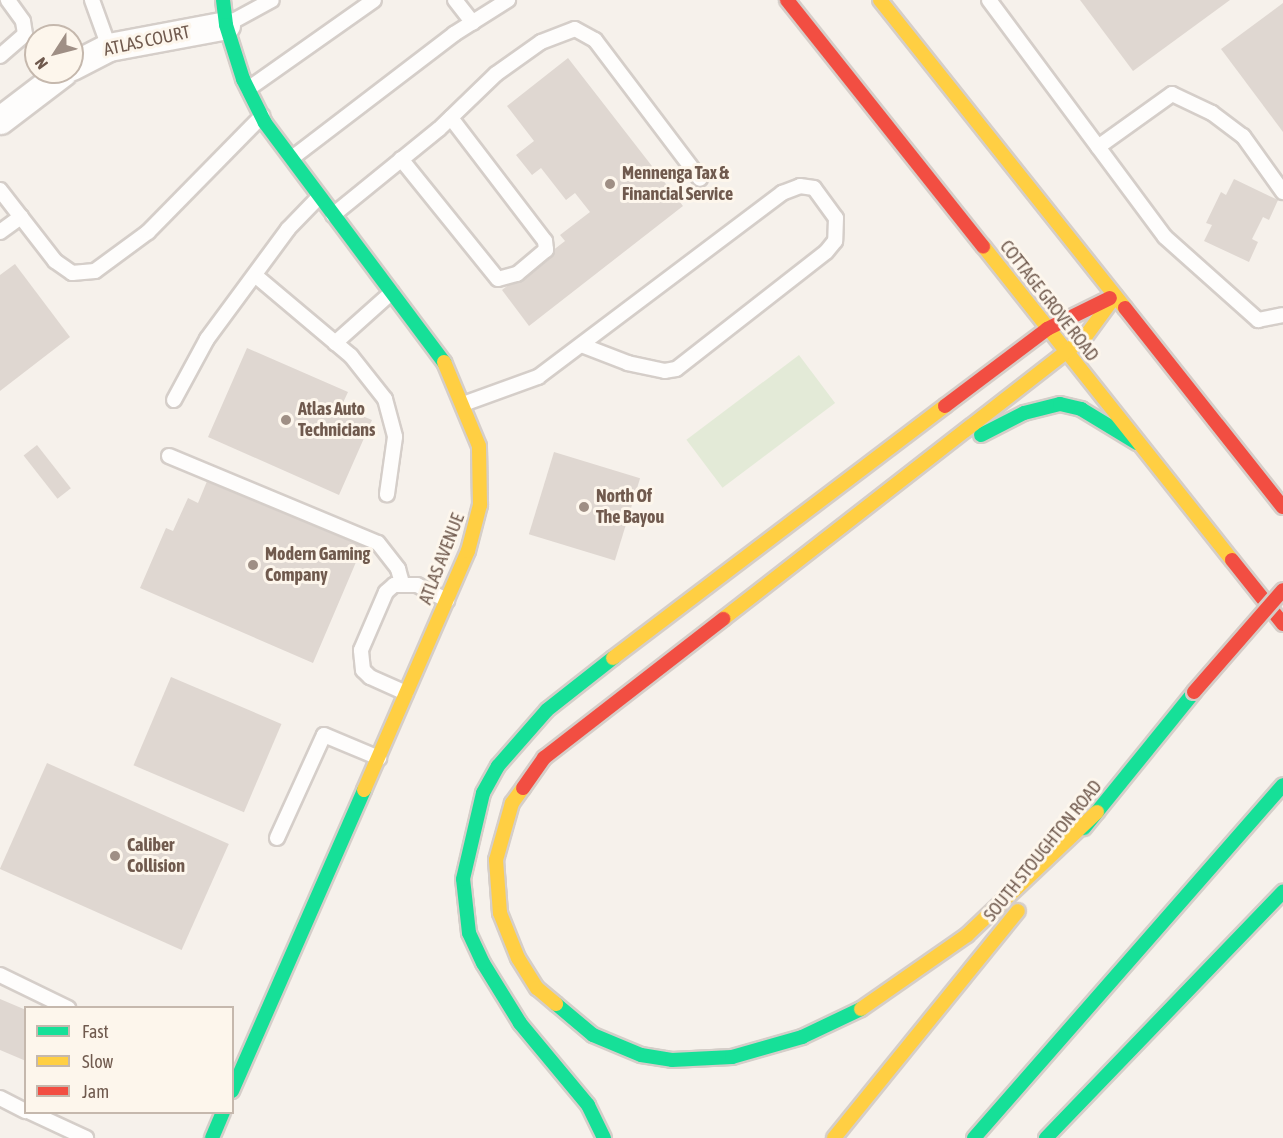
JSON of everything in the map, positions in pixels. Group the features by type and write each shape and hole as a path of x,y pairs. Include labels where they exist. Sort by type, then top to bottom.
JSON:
{"main road":[{"name":"COTTAGE GROVE ROAD","path":"787,0 902,140 1065,352 1283,624"},
{"path":"880,0 1283,507"},
{"name":"ATLAS AVENUE","path":"225,13 248,89 262,116 290,160 393,291 451,371 479,446 480,505 468,551 234,1089"},
{"path":"604,1138 588,1105 520,1023 469,933 463,906 465,868 483,794 498,766 547,710 590,675 1047,329 1115,296"},
{"path":"1097,812 967,935 902,983 855,1014 802,1037 732,1057 672,1060 612,1046 566,1015 537,988 518,958 500,913 496,860 512,803 538,766 912,470 1085,337 1115,296"},
{"path":"912,470 1024,413 1060,404 1081,409 1137,443"},
{"name":"SOUTH STOUGHTON ROAD","path":"834,1138 1194,692 1283,590"},
{"path":"974,1138 1283,785"},
{"path":"1046,1138 1283,891"},
{"path":"212,1138 223,1114"}],"street":[{"name":"ATLAS COURT","path":"84,60 109,47 225,13"},
{"path":"0,120 47,84"}],"lane":[{"path":"0,56 25,34 23,21 8,0"},
{"path":"92,0 109,47"},
{"path":"225,13 272,0"},
{"path":"248,89 374,0"},
{"path":"455,0 473,23"},
{"path":"290,160 473,23 508,0"},
{"path":"989,0 1165,237 1258,320 1283,315"},
{"path":"333,215 451,117 496,74 541,42 575,29 595,40 700,179"},
{"path":"1098,147 1172,94 1212,113 1243,136 1283,192"},
{"path":"0,190 55,261 72,273 95,271 148,232 262,116"},
{"path":"401,159 498,279 517,274 539,256 546,250 545,241 451,117"},
{"path":"465,404 538,377 782,193 800,186 814,188 836,218 835,241 826,252 676,369 664,371 628,363 581,345"},
{"path":"174,400 207,339 256,276 288,229 320,198"},
{"path":"0,232 21,217"},
{"path":"256,276 335,343 369,377 392,416 394,463 387,494"},
{"path":"335,343 393,291"},
{"path":"170,456 378,543 390,556 402,583"},
{"path":"406,693 370,677 361,662 361,650 386,592 402,583 417,585 447,600"},
{"path":"277,838 324,735 379,758"},
{"path":"0,975 64,1006"},
{"path":"0,1098 24,1110"},
{"path":"32,1114 86,1138"}],"green space":[{"path":"799,355 835,403 723,488 686,440"}],"building":[{"path":"1080,0 1230,0 1133,71"},
{"path":"1283,3 1283,132 1221,49"},
{"name":"Mennenga Tax & Financial Service","path":"568,58 683,206 529,326 502,290 565,241 560,235 590,212 575,193 566,200 541,168 532,175 516,155 534,141 507,106"},
{"path":"1234,179 1278,200 1269,220 1263,217 1252,239 1258,242 1249,262 1204,241 1212,225 1206,223 1221,192 1226,195"},
{"path":"15,264 70,337 0,391 0,275"},
{"path":"247,348 348,392 341,407 372,420 339,495 208,437"},
{"path":"37,445 71,488 57,499 24,455"},
{"name":"North Of The Bayou","path":"554,452 640,478 615,561 529,534"},
{"name":"Modern Gaming Company","path":"210,474 365,541 313,663 140,588 166,528 173,531 188,498 198,503"},
{"path":"171,677 281,724 244,812 133,765"},
{"name":"Caliber Collision","path":"47,763 229,844 182,950 0,869"},
{"path":"0,999 24,1009 24,1060 0,1050"}],"traffic: fast":[{"path":"223,0 226,25 243,79 265,123 444,362"},
{"path":"981,435 1024,413 1060,404 1081,409 1137,443"},
{"path":"604,1138 588,1105 520,1023 483,963 469,933 463,879 483,793 498,766 547,710 613,658"},
{"path":"1084,828 1194,692"},
{"path":"974,1138 1283,785"},
{"path":"234,1086 364,790"},
{"path":"1046,1138 1283,892"},
{"path":"556,1004 593,1035 641,1055 672,1060 732,1057 802,1037 861,1009"},
{"path":"212,1138 222,1114"}],"traffic: slow":[{"path":"880,0 1125,308"},
{"path":"983,246 1232,560"},
{"path":"723,619 1085,337 1115,296"},
{"path":"364,790 468,551 480,505 479,446 444,362"},
{"path":"613,658 945,406"},
{"path":"523,788 512,803 496,860 500,913 518,958 537,988 556,1004"},
{"path":"861,1009 967,935 1097,812"},
{"path":"834,1138 1018,911"}],"traffic: jam":[{"path":"787,0 983,246"},
{"path":"945,406 1047,329 1110,298"},
{"path":"1125,308 1283,507"},
{"path":"1232,560 1283,624"},
{"path":"1194,692 1283,590"},
{"path":"523,788 544,758 723,619"}],"place":[{"name":"Mennenga Tax & Financial Service","path":"610,184"},
{"name":"Atlas Auto Technicians","path":"286,420"},
{"name":"North Of The Bayou","path":"584,507"},
{"name":"Modern Gaming Company","path":"253,565"},
{"name":"Caliber Collision","path":"115,856"}]}
